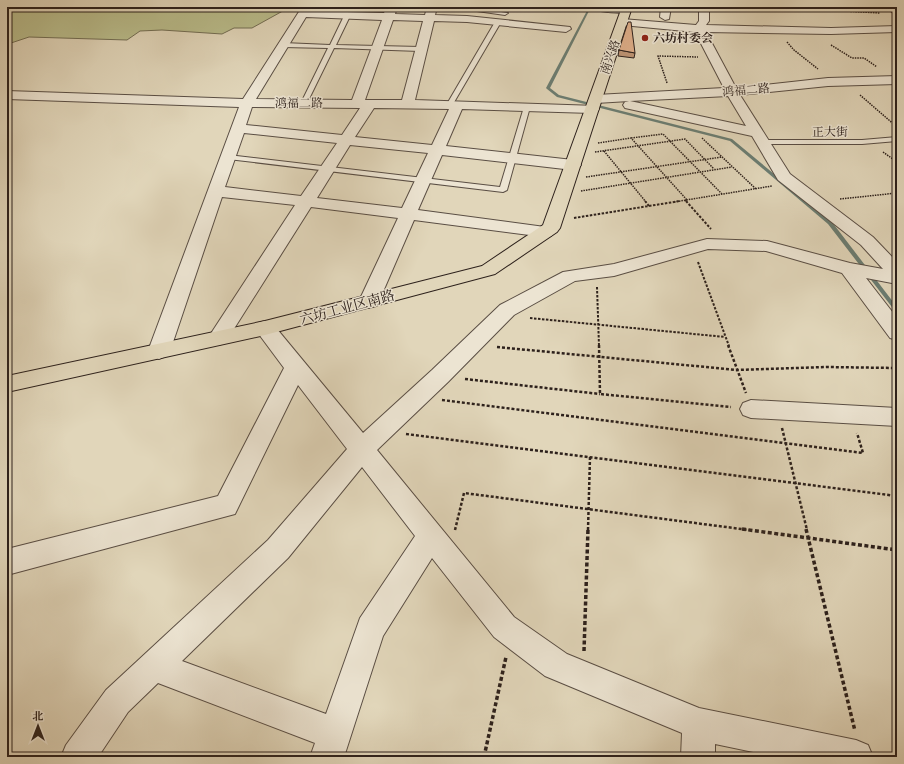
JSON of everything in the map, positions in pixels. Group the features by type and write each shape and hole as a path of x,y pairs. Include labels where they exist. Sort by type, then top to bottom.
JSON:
{"main road":[{"name":"南兴路","path":"594,104 626,8"},
{"path":"549,226 594,104"},
{"name":"六坊工业区南路","path":"7,384 265,328 488,270 549,226"}],"street":[{"path":"600,7 626,8"},
{"path":"699,28 704,21 704,7"},
{"path":"892,7 897,12"},
{"path":"159,351 248,103 305,11 347,16 390,12 431,12 467,19 566,29"},
{"path":"218,338 347,139 363,103 377,48 390,12"},
{"path":"408,104 420,49 431,12"},
{"path":"622,22 682,28 816,30 897,29"},
{"path":"699,28 732,92 784,177 867,241 897,273"},
{"name":"鸿福二路","path":"7,95 248,103 454,104 527,107 594,104 671,95 732,92 838,82 896,80"},
{"path":"369,301 437,149 454,104"},
{"path":"594,104 625,104 760,137"},
{"path":"239,128 437,149 572,167"},
{"path":"216,191 408,214 549,226"},
{"path":"78,757 117,701 278,549 372,440 507,310 570,276 614,270 707,244 767,246 849,269 897,278"},
{"path":"849,269 897,333"},
{"path":"265,328 296,366 372,440 431,536 504,627 556,665 699,724 856,746"},
{"path":"7,562 226,506 296,366"},
{"path":"751,409 897,417"},
{"path":"154,666 331,745 371,629 431,536"},
{"path":"698,757 699,724"}],"lane":[{"path":"452,7 505,13"},
{"path":"304,103 347,16"},
{"path":"454,104 498,22"},
{"path":"283,45 420,49"},
{"path":"228,157 503,190 527,107"},
{"name":"正大街","path":"760,137 862,142 897,139"}],"path":[{"path":"704,7 806,9 883,13"},
{"path":"770,29 775,36 782,37 794,50 838,82 869,102 897,128"},
{"path":"816,30 831,44 852,58 864,58 896,80"},
{"path":"671,95 658,56 714,58"},
{"path":"572,167 631,138 663,134 722,194"},
{"path":"631,138 667,177 724,244"},
{"path":"702,138 756,189"},
{"path":"572,167 604,150 684,139 715,170"},
{"path":"604,150 649,206"},
{"path":"572,167 621,172 722,158"},
{"path":"572,167 667,177 732,167"},
{"path":"549,226 649,206 775,186"},
{"path":"817,202 897,193"},
{"path":"440,376 751,409 692,248"},
{"path":"597,273 600,394"},
{"path":"501,316 725,337"},
{"path":"472,344 737,370 826,367 897,368"},
{"path":"418,397 863,453 852,414"},
{"path":"778,410 856,746"},
{"path":"372,440 590,458 897,496"},
{"path":"584,676 590,458"},
{"path":"448,558 464,492 897,550"},
{"path":"484,757 511,633"}],"green space":[{"path":"21,7 290,7 252,28 234,28 222,34 162,30 140,31 127,40 29,37 11,43 7,42 7,12"}],"building":[{"path":"628,22 631,22 635,53 619,50"}],"waterway":[{"path":"590,7 548,88 558,96 731,140 830,223 897,310"}],"place":[{"name":"六坊村委会","path":"645,38"}]}
